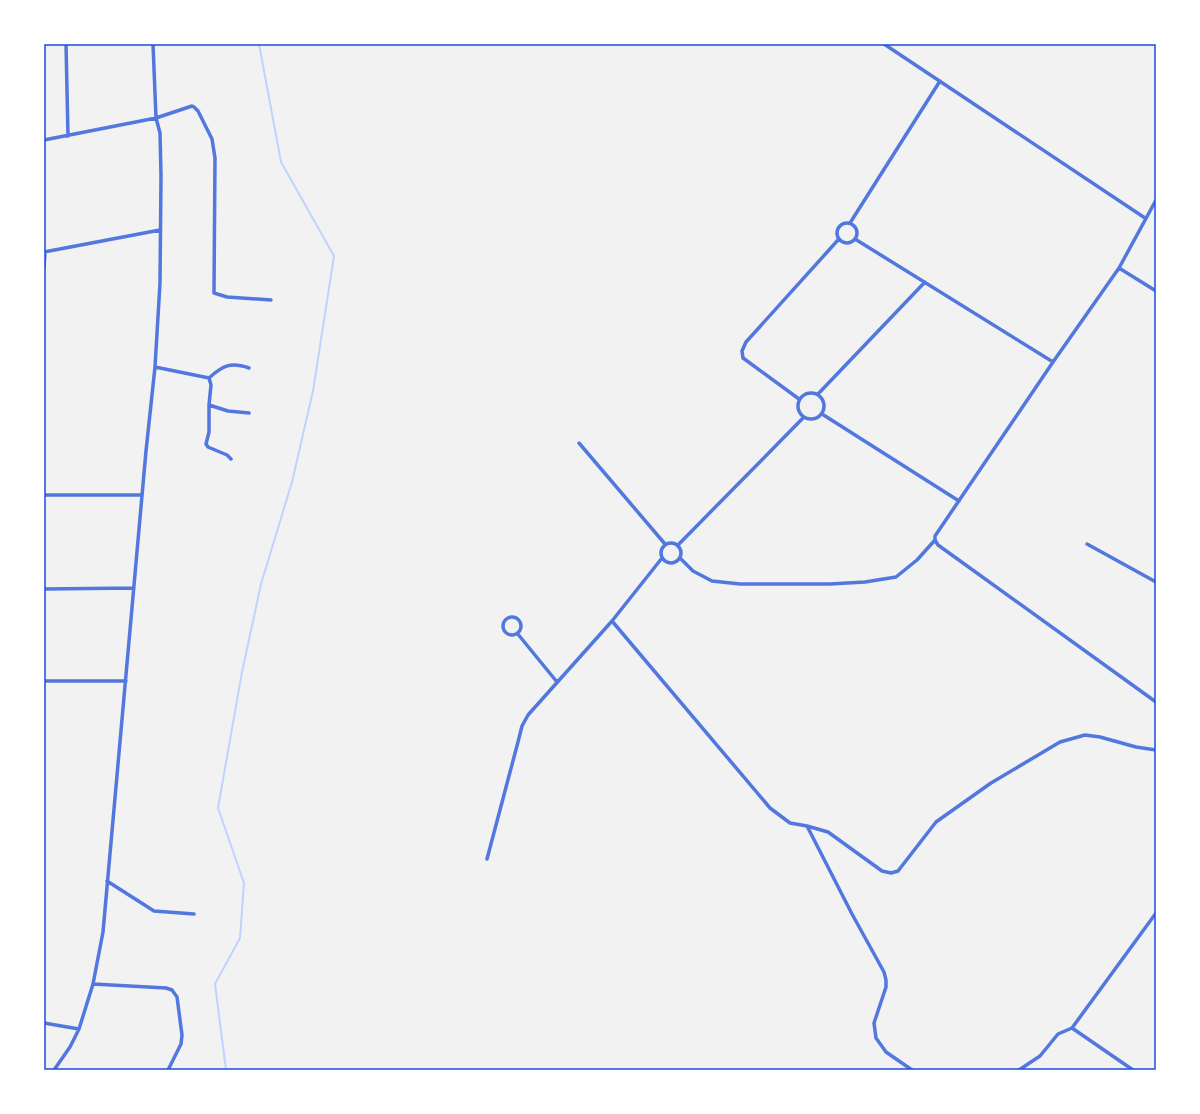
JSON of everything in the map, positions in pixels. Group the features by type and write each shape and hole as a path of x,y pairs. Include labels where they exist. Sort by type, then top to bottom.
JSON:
{"street":[{"path":"66,44 68,136"},
{"path":"54,1070 70,1047 79,1028 92,984 103,932 142,495 155,367 160,283 160,134 156,118 153,44"},
{"path":"884,44 1145,218"},
{"path":"850,223 940,81"},
{"path":"44,140 156,118 192,106 194,107 198,111 212,139 214,148 214,293 226,297 271,300"},
{"path":"680,558 693,571 712,581 740,584 830,584 865,582 896,577 917,560 935,540 935,536 959,500 1053,362 1120,268 1145,218 1156,200"},
{"path":"843,223 850,223 855,226 857,232 856,239 850,243 844,243 838,240 836,233 838,227 843,223"},
{"path":"44,268 44,252 160,230"},
{"path":"856,239 1053,362"},
{"path":"799,399 743,358 742,351 746,342 838,240"},
{"path":"1120,268 1156,291"},
{"path":"818,394 925,282"},
{"path":"209,378 224,366 234,364 250,368"},
{"path":"155,367 209,378"},
{"path":"209,378 211,385 209,432 206,444 208,447 227,455 231,459"},
{"path":"813,392 818,394 824,403 822,414 814,419 804,417 799,412 799,399 808,393 813,392"},
{"path":"209,405 249,414"},
{"path":"822,414 959,500"},
{"path":"678,545 804,417"},
{"path":"579,443 665,544"},
{"path":"44,495 142,495"},
{"path":"935,540 938,545 1156,702"},
{"path":"669,542 678,545 681,549 680,558 673,563 664,561 661,553 665,544 669,542"},
{"path":"1087,544 1156,582"},
{"path":"487,859 522,726 528,715 612,621 662,558"},
{"path":"44,589 134,588"},
{"path":"512,617 519,620 521,627 518,633 507,633 504,627 506,620 512,617"},
{"path":"612,621 770,808 790,823 828,832 879,870 891,873 901,869 936,822 991,783 1060,742 1085,735 1100,736 1136,747 1156,750"},
{"path":"518,633 557,682"},
{"path":"44,681 126,681"},
{"path":"807,826 852,914 884,972 886,987 874,1023 876,1038 886,1052 912,1070"},
{"path":"107,881 154,911 194,914"},
{"path":"1019,1070 1040,1056 1058,1034 1072,1028 1156,913"},
{"path":"92,984 166,988 172,990 175,994 180,1017 182,1040 168,1070"},
{"path":"44,1023 79,1028"},
{"path":"1072,1028 1133,1070"}],"waterway":[{"path":"226,1070 215,984 240,938 244,883 218,808 242,672 261,584 292,482 313,391 334,256 281,162 259,44"}]}
